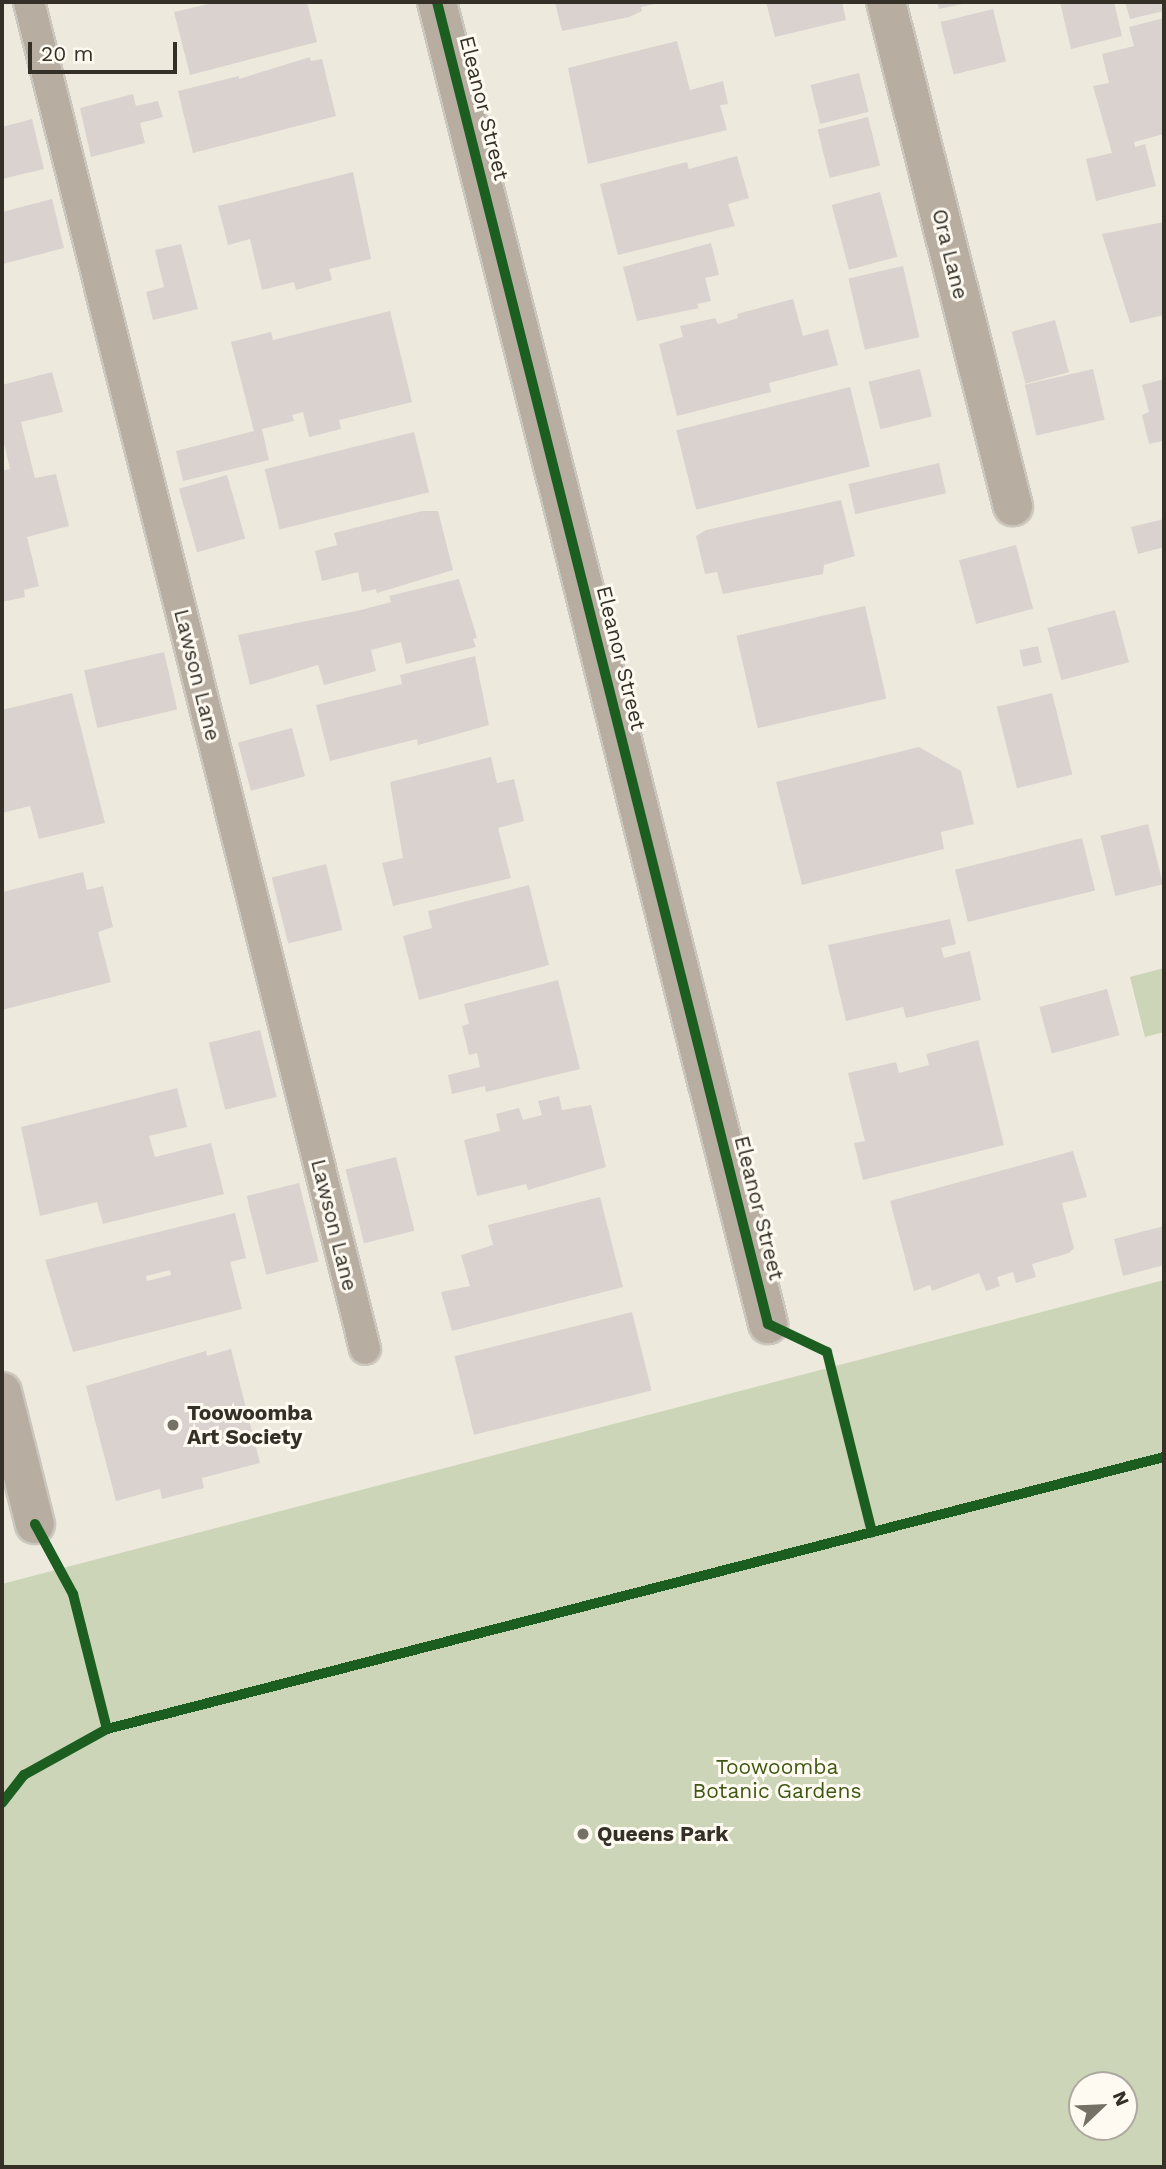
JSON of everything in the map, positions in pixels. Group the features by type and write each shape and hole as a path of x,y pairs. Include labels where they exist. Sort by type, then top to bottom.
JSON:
{"street":[{"name":"Eleanor Street","path":"438,2 768,1324"},
{"name":"Ora Lane","path":"886,2 1013,506"},
{"path":"2,1392 35,1524"}],"lane":[{"name":"Lawson Lane","path":"29,2 365,1349"}],"green space":[{"path":"1164,968 1164,1032 1145,1037 1130,977"},
{"name":"Toowoomba Botanic Gardens","path":"1164,1280 1164,2167 2,2167 2,1584"}],"building":[{"path":"217,2 307,2 317,42 190,75 174,12"},
{"path":"555,2 659,3 641,7 642,11 629,17 562,31"},
{"path":"766,2 842,2 846,20 775,37"},
{"path":"937,2 967,2 967,3 939,9"},
{"path":"1060,2 1114,2 1122,36 1071,49"},
{"path":"1125,2 1164,2 1164,11 1130,19"},
{"path":"993,9 1006,61 954,74 941,22"},
{"path":"1164,18 1164,134 1134,142 1135,147 1145,144 1156,186 1096,201 1086,159 1112,153 1093,86 1109,83 1102,54 1134,46 1129,27"},
{"path":"677,41 690,90 723,81 728,104 720,105 727,130 588,164 568,68"},
{"path":"310,57 311,61 322,59 336,116 193,153 178,91 239,76 239,79"},
{"path":"859,73 869,112 820,124 810,85"},
{"path":"133,94 136,106 158,101 163,117 140,123 145,143 91,157 80,108"},
{"path":"868,117 880,166 830,178 818,130"},
{"path":"32,119 44,169 2,179 2,127"},
{"path":"737,156 749,198 728,204 735,226 618,255 600,184 687,162 689,169"},
{"path":"353,172 371,259 329,269 332,280 296,290 294,282 262,290 250,239 228,245 218,206"},
{"path":"880,192 897,257 849,270 832,205"},
{"path":"52,199 64,248 3,264 2,212"},
{"path":"1164,222 1164,315 1130,323 1102,234"},
{"path":"711,243 719,275 705,278 711,301 697,304 699,308 637,321 623,267"},
{"path":"181,244 198,309 153,320 146,292 164,287 155,250"},
{"path":"903,266 919,337 865,350 848,279"},
{"path":"793,299 803,336 828,329 838,365 769,383 771,392 677,416 659,344 683,337 680,326 715,318 718,324 738,318 737,314"},
{"path":"390,311 412,402 339,420 341,429 309,437 303,412 292,415 294,421 262,429 269,460 183,481 176,451 254,431 231,342 271,332 273,340"},
{"path":"1055,320 1069,372 1026,384 1012,332"},
{"path":"920,369 932,417 880,429 869,382"},
{"path":"1093,369 1105,420 1036,435 1025,385"},
{"path":"52,372 63,412 21,422 35,478 56,474 69,526 27,537 39,586 24,590 25,597 2,602 2,471 10,469 2,435 2,385"},
{"path":"1164,379 1163,446 1162,441 1149,444 1142,415 1149,412 1142,385"},
{"path":"850,387 870,467 696,510 676,430"},
{"path":"414,432 429,492 280,529 265,469"},
{"path":"939,463 946,493 855,514 848,484"},
{"path":"227,475 245,538 197,552 179,489"},
{"path":"841,500 855,556 824,565 823,574 723,594 717,572 705,574 696,536 706,530"},
{"path":"422,511 438,511 453,570 377,593 376,589 362,592 358,572 322,581 315,551 337,545 334,533"},
{"path":"1164,519 1164,547 1138,554 1131,527"},
{"path":"1016,545 1033,609 976,624 959,560"},
{"path":"459,579 477,638 473,639 476,647 406,664 401,642 371,650 376,671 324,685 318,665 250,685 238,635 361,610 391,602 389,596"},
{"path":"865,606 886,699 758,728 736,636"},
{"path":"1115,610 1129,662 1061,680 1047,628"},
{"path":"1038,646 1042,663 1023,667 1019,650"},
{"path":"164,652 177,709 97,728 84,670"},
{"path":"475,656 489,725 418,745 417,739 330,761 316,705 402,684 400,675"},
{"path":"72,693 105,823 39,839 30,806 2,813 2,710"},
{"path":"1052,693 1072,775 1017,788 997,707"},
{"path":"292,728 305,776 251,791 238,742"},
{"path":"919,747 961,771 974,824 941,832 944,849 802,885 776,782"},
{"path":"491,757 497,783 514,779 524,821 498,828 511,878 393,906 382,863 403,858 390,782"},
{"path":"1148,824 1163,884 1115,896 1100,836"},
{"path":"1082,838 1095,890 968,922 955,870"},
{"path":"326,864 342,930 288,944 272,878"},
{"path":"83,872 87,890 103,886 113,927 98,932 111,982 2,1010 2,892"},
{"path":"529,885 549,965 419,1000 403,936 432,928 428,911"},
{"path":"950,919 956,944 941,948 944,958 970,951 981,1000 906,1018 903,1007 846,1021 828,945"},
{"path":"558,980 580,1069 486,1092 485,1086 452,1094 448,1075 480,1067 477,1053 469,1055 462,1026 469,1024 464,1004"},
{"path":"1107,989 1119,1035 1052,1053 1039,1007"},
{"path":"260,1030 277,1097 225,1110 209,1043"},
{"path":"978,1040 1004,1145 863,1180 854,1143 865,1141 848,1073 896,1062 899,1073 929,1065 926,1054"},
{"path":"177,1088 187,1127 149,1136 155,1157 211,1143 224,1194 103,1224 97,1202 40,1216 21,1127"},
{"path":"559,1096 562,1110 591,1105 606,1167 528,1190 526,1184 477,1196 464,1140 500,1131 496,1114 519,1108 523,1120 542,1115 538,1101"},
{"path":"1073,1151 1087,1197 1062,1203 1074,1248 1069,1253 1032,1264 1036,1277 1016,1283 1013,1272 997,1277 1000,1286 986,1291 979,1273 932,1291 930,1285 914,1291 890,1201"},
{"path":"396,1157 414,1231 364,1243 346,1170"},
{"path":"299,1183 319,1262 266,1275 247,1196"},
{"path":"600,1197 623,1287 452,1331 441,1292 470,1286 461,1255 493,1245 488,1225"},
{"path":"235,1213 246,1258 230,1262 242,1309 73,1352 45,1260","holes":["170,1270 171,1275 147,1281 146,1276"]},
{"path":"1164,1226 1164,1265 1123,1276 1114,1239"},
{"path":"632,1312 652,1391 474,1435 454,1356"},
{"path":"231,1349 260,1463 202,1478 204,1488 162,1499 160,1489 116,1501 86,1386 206,1351 207,1356"}],"cycle path":[{"path":"437,2 768,1324 827,1352 872,1532"},
{"path":"2,1803 24,1775 107,1729 1164,1457"},
{"path":"35,1524 73,1594 107,1729"}],"place":[{"name":"Toowoomba Art Society","path":"173,1425"},
{"name":"Queens Park","path":"583,1834"}]}
